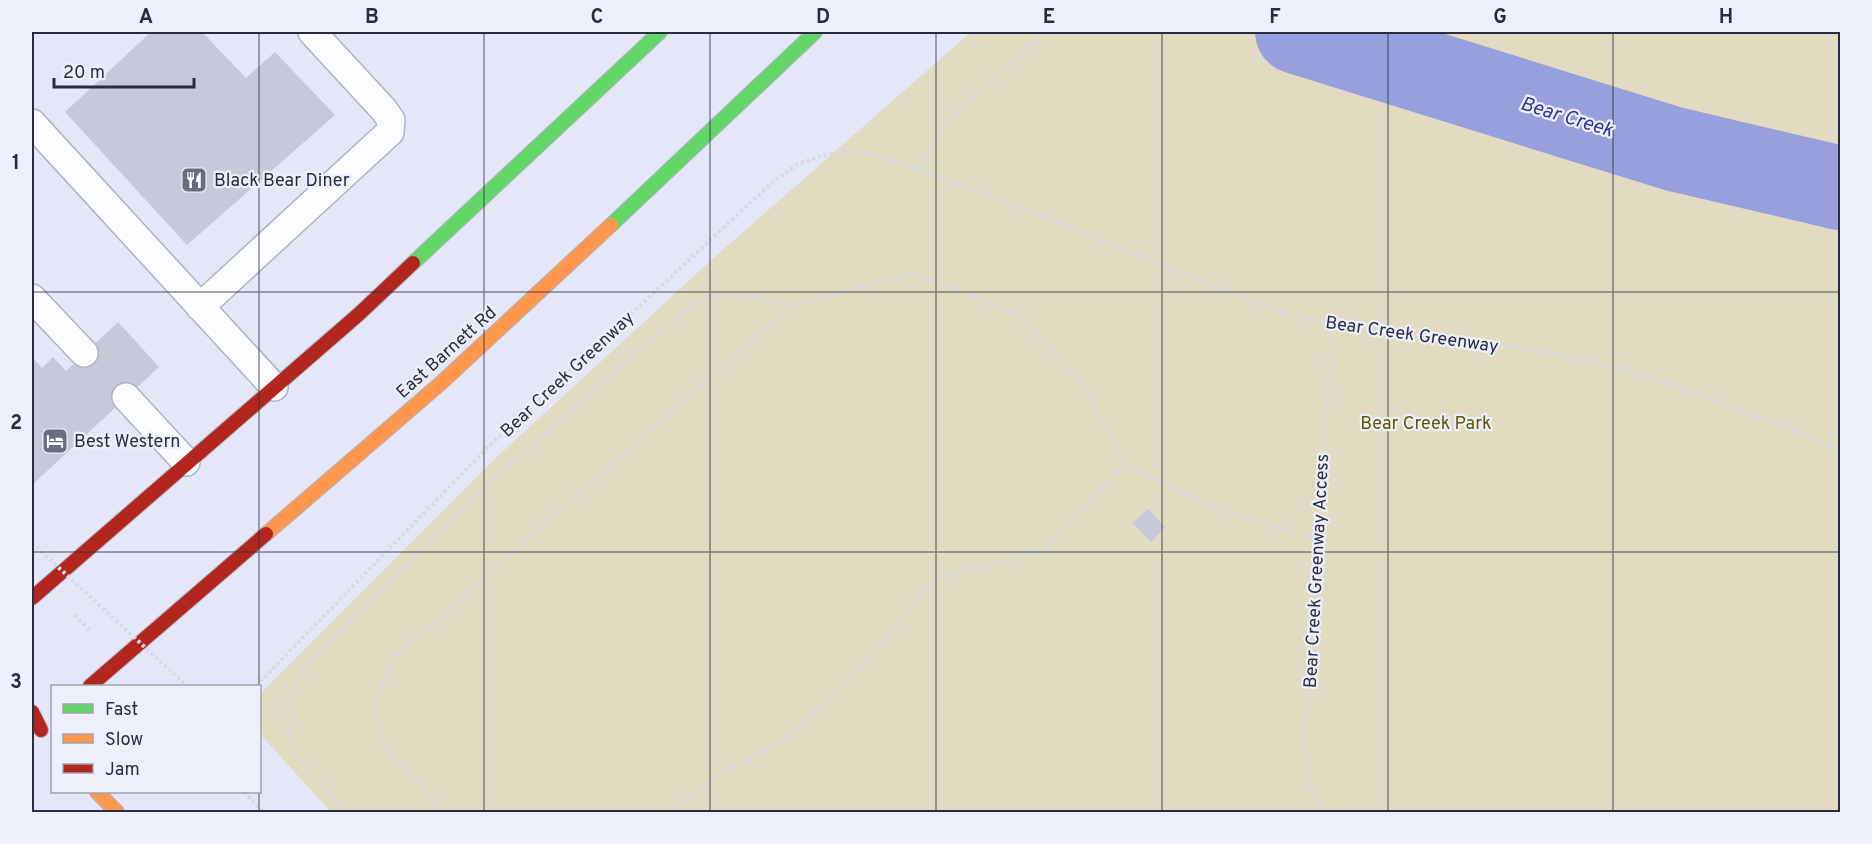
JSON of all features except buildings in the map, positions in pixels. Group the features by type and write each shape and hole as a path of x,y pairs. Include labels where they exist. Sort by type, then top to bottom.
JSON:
{"main road":[{"path":"32,598 358,314 660,32"},
{"name":"East Barnett Rd","path":"92,685 482,345 815,32"},
{"path":"32,712 35,732 51,742"},
{"path":"35,732 51,721"},
{"path":"98,793 117,813"}],"lane":[{"path":"200,307 390,132 391,120 384,110 312,32"},
{"path":"32,123 274,387"},
{"path":"32,298 84,353"},
{"path":"126,397 186,462"}],"path":[{"path":"922,170 946,123 1044,32"},
{"name":"Bear Creek Greenway","path":"258,685 490,445 774,181 796,165 832,154 862,152 922,170 1282,311 1331,325 1520,348 1584,359 1646,375 1789,428 1840,450"},
{"path":"446,813 382,743 375,701 394,658 791,306 913,273 1020,316 1081,381 1125,464 1202,504 1318,540"},
{"path":"347,813 299,761 288,734 289,699 309,662 502,472 694,303 715,296 742,296 791,306"},
{"name":"Bear Creek Greenway Access","path":"1324,813 1308,780 1305,729 1314,638 1331,325"},
{"path":"670,813 722,773 785,740 847,682 937,578 1043,551 1125,464"},
{"path":"32,543 185,685"},
{"path":"46,585 118,661"},
{"path":"245,793 263,813"}],"green space":[{"name":"Bear Creek Park","path":"971,32 1840,32 1840,812 331,812 261,735 261,693 499,455 718,254"}],"waterway":[{"name":"Bear Creek","path":"1297,32 1674,149 1840,188"}],"traffic: fast":[{"path":"413,263 660,32"},
{"path":"611,225 815,32"}],"traffic: slow":[{"path":"266,534 441,383 611,225"},
{"path":"98,793 117,812"}],"traffic: jam":[{"path":"32,598 359,314 413,263"},
{"path":"91,685 266,534"},
{"path":"32,712 41,730"}],"place":[{"name":"Black Bear Diner","path":"194,180"},
{"name":"Best Western","path":"55,441"}]}
